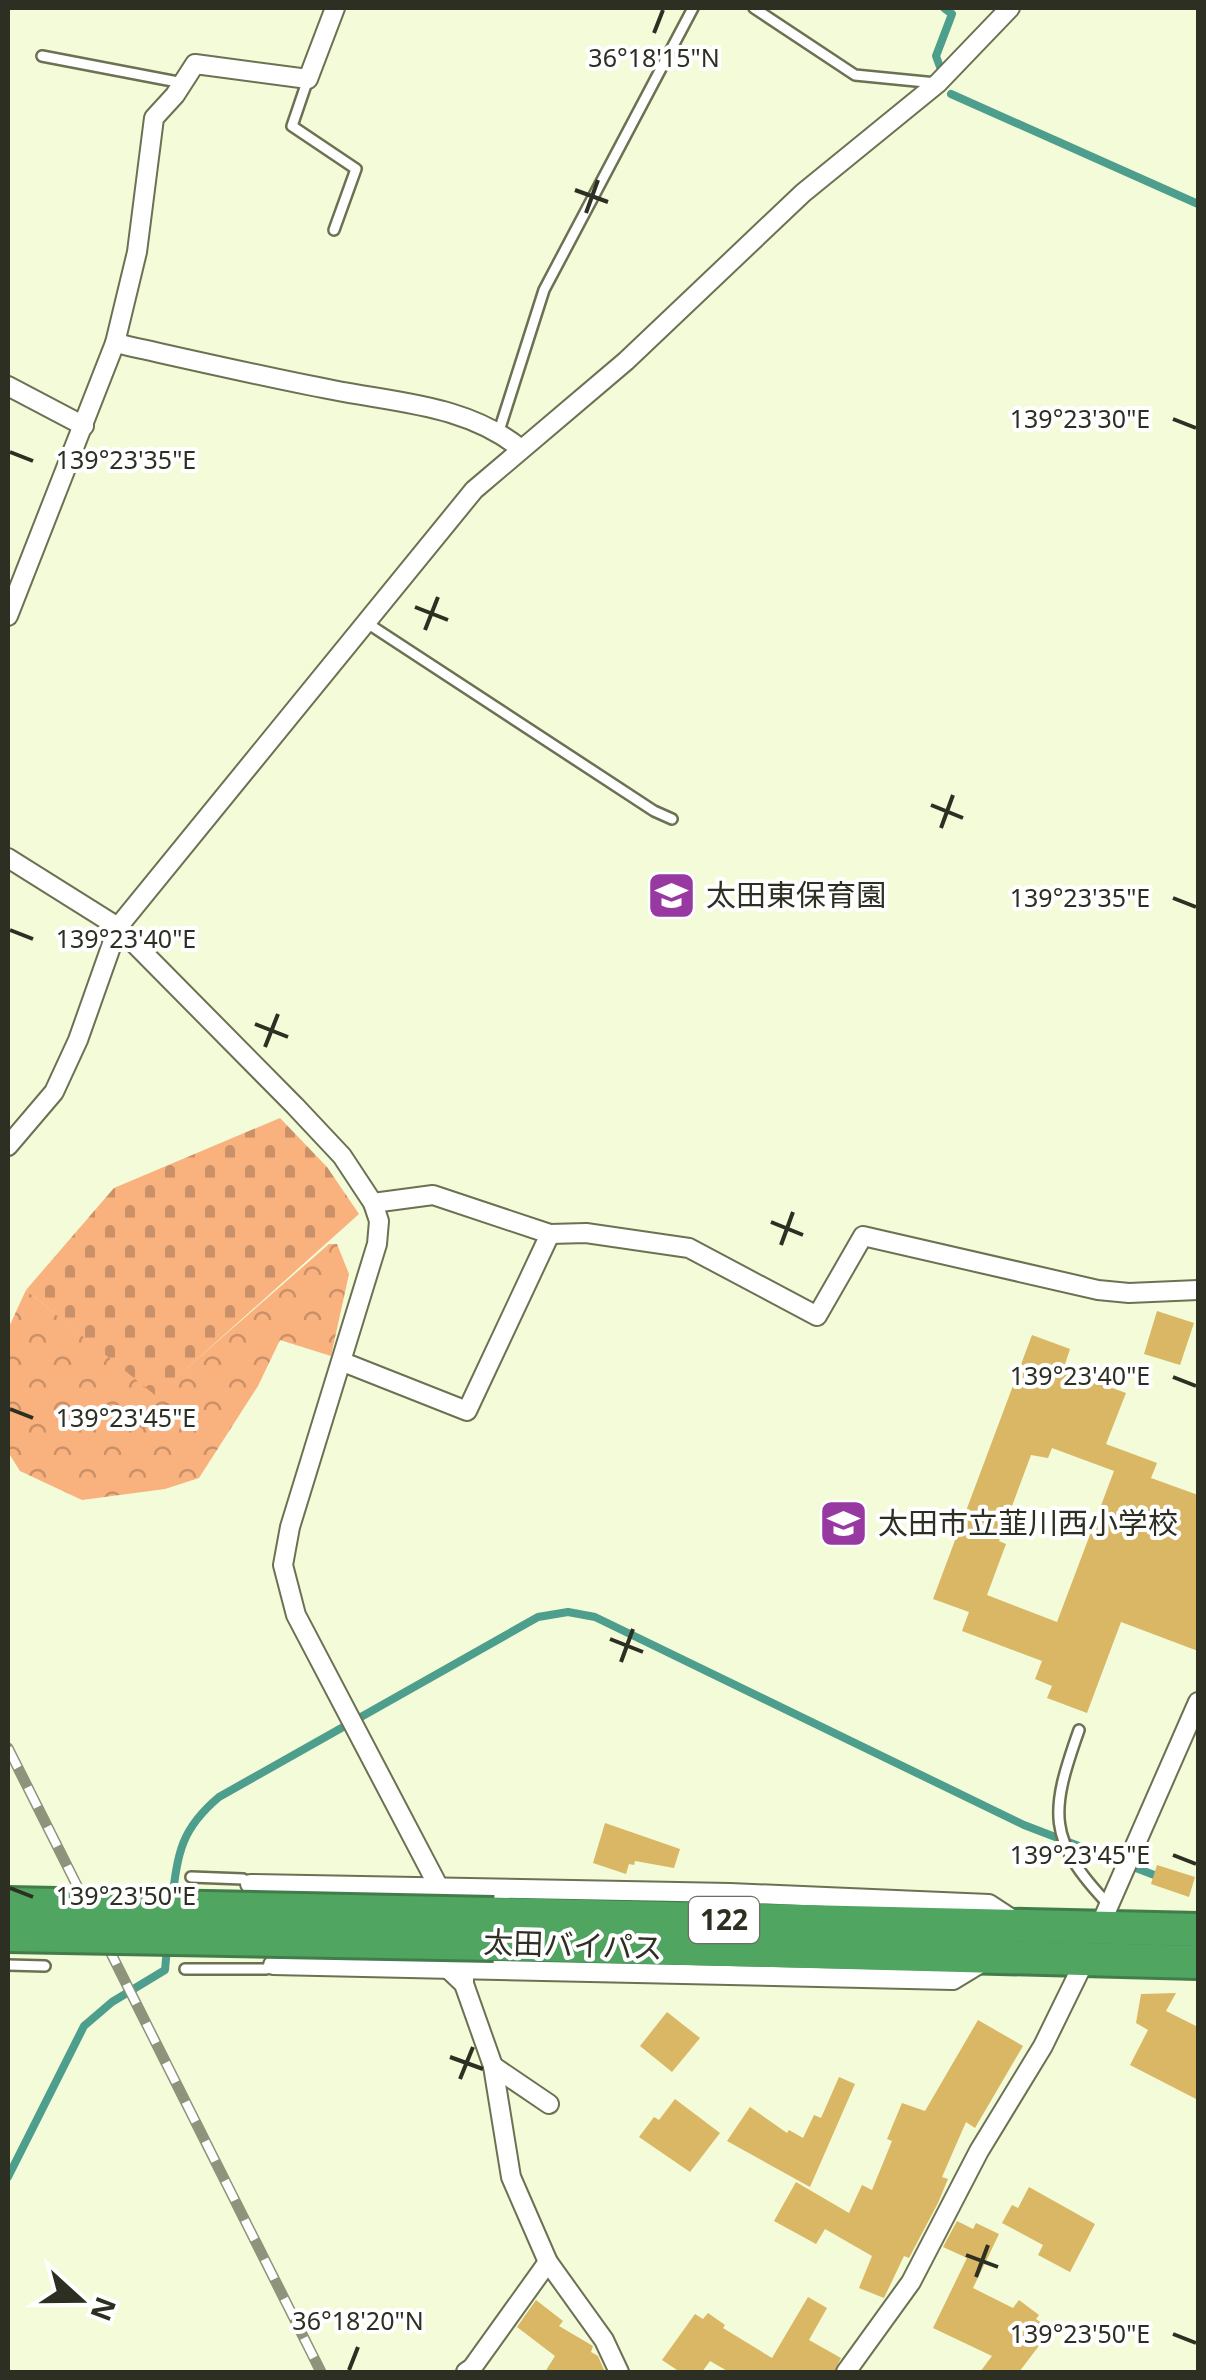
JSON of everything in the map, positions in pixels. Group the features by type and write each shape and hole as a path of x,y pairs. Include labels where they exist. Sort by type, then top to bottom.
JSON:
{"highway":[{"name":"太田バイパス","path":"8,1904 990,1957 1198,1962"},
{"name":"太田バイパス","path":"8,1936 1023,1926 1104,1916 1198,1930"}],"street":[{"path":"8,616 115,343 137,252 154,118 195,64 308,79 336,8"},
{"path":"8,1146 54,1092 78,1040 118,928 474,490 626,360 803,193 938,83 1010,8"},
{"path":"115,343 335,391 427,404 498,431 520,449"},
{"path":"8,386 84,426"},
{"path":"8,858 118,928 342,1156 373,1203 379,1222 377,1244 290,1526 283,1565 296,1615 440,1890 464,1898 458,1974 493,2066 511,2177 548,2262 604,2340 619,2372"},
{"path":"373,1203 432,1195 550,1234 586,1233 689,1248 817,1316 863,1236 1098,1290 1198,1290"},
{"path":"343,1362 467,1411 550,1234"},
{"path":"846,2372 912,2282 979,2151 1043,2046 1198,1702"},
{"path":"250,1884 730,1893 989,1904 1023,1926"},
{"path":"273,1964 458,1974 953,1980 990,1957"},
{"path":"493,2066 549,2104"},
{"path":"472,2371 548,2262"}],"lane":[{"path":"498,431 544,290 693,8"},
{"path":"754,8 855,75 938,83"},
{"path":"42,56 183,83"},
{"path":"308,79 292,126 356,169 334,230"},
{"path":"365,621 654,811 672,819"},
{"path":"1079,1730 1058,1787 1061,1830 1073,1864 1104,1916"},
{"path":"191,1877 243,1879 250,1884"},
{"path":"185,1969 266,1969 273,1964"},
{"path":"8,1965 44,1966"}],"green space":[{"path":"280,1118 327,1167 359,1214 156,1396 26,1290 114,1188"},
{"path":"329,1244 337,1244 349,1274 331,1356 280,1340 258,1386 199,1478 165,1489 82,1500 20,1471 8,1452 8,1329 26,1290 156,1395"}],"building":[{"path":"1157,1311 1194,1323 1180,1365 1144,1354"},
{"path":"1032,1335 1070,1349 1063,1370 1126,1393 1106,1444 1157,1463 1151,1478 1198,1495 1198,1651 1121,1622 1087,1713 1047,1698 1052,1686 1035,1679 1042,1661 962,1631 969,1612 933,1599","holes":["1052,1448 1114,1471 1057,1622 987,1595 1006,1544 999,1541 1031,1455 1048,1458"]},
{"path":"605,1823 680,1849 674,1868 635,1861 634,1865 629,1864 626,1874 593,1863"},
{"path":"1157,1865 1195,1877 1189,1897 1151,1884"},
{"path":"1176,1993 1166,2011 1198,2027 1198,2100 1130,2065 1148,2030 1136,2023 1141,1994"},
{"path":"667,2012 700,2038 672,2072 640,2046"},
{"path":"978,2020 1023,2046 975,2128 966,2122 942,2177 948,2179 938,2203 909,2258 904,2256 884,2298 859,2288 872,2256 825,2229 816,2244 774,2221 796,2182 849,2213 862,2185 872,2190 902,2103 925,2111"},
{"path":"839,2077 855,2084 810,2187 727,2141 750,2107 787,2133 789,2130 803,2138 814,2115 821,2118"},
{"path":"675,2099 720,2133 690,2172 639,2137"},
{"path":"1029,2187 1095,2224 1070,2272 1038,2255 1043,2245 1002,2223 1012,2205 1018,2208"},
{"path":"957,2221 973,2229 976,2223 999,2234 973,2288 1013,2308 1019,2300 1051,2330 1019,2372 980,2372 992,2356 933,2328 967,2258 943,2247"},
{"path":"808,2297 827,2308 809,2340 841,2358 834,2372 729,2372 710,2361 702,2372 680,2372 662,2360 695,2314 703,2319 708,2313 725,2325 723,2328 772,2358"},
{"path":"536,2300 563,2321 559,2326 593,2346 591,2352 598,2356 605,2372 545,2372 555,2356 517,2327"}],"waterway":[{"path":"940,67 936,56 952,14 944,8"},
{"path":"951,94 1198,204"},
{"path":"172,1900 189,1831 219,1797 538,1617 568,1612 595,1617 1024,1825 1162,1878"},
{"path":"8,2177 84,2026 112,2002 165,1970 167,1948"}],"railway":[{"path":"8,1748 321,2372"}],"place":[{"name":"太田東保育園","path":"671,896"},
{"name":"太田市立韮川西小学校","path":"843,1524"}]}
